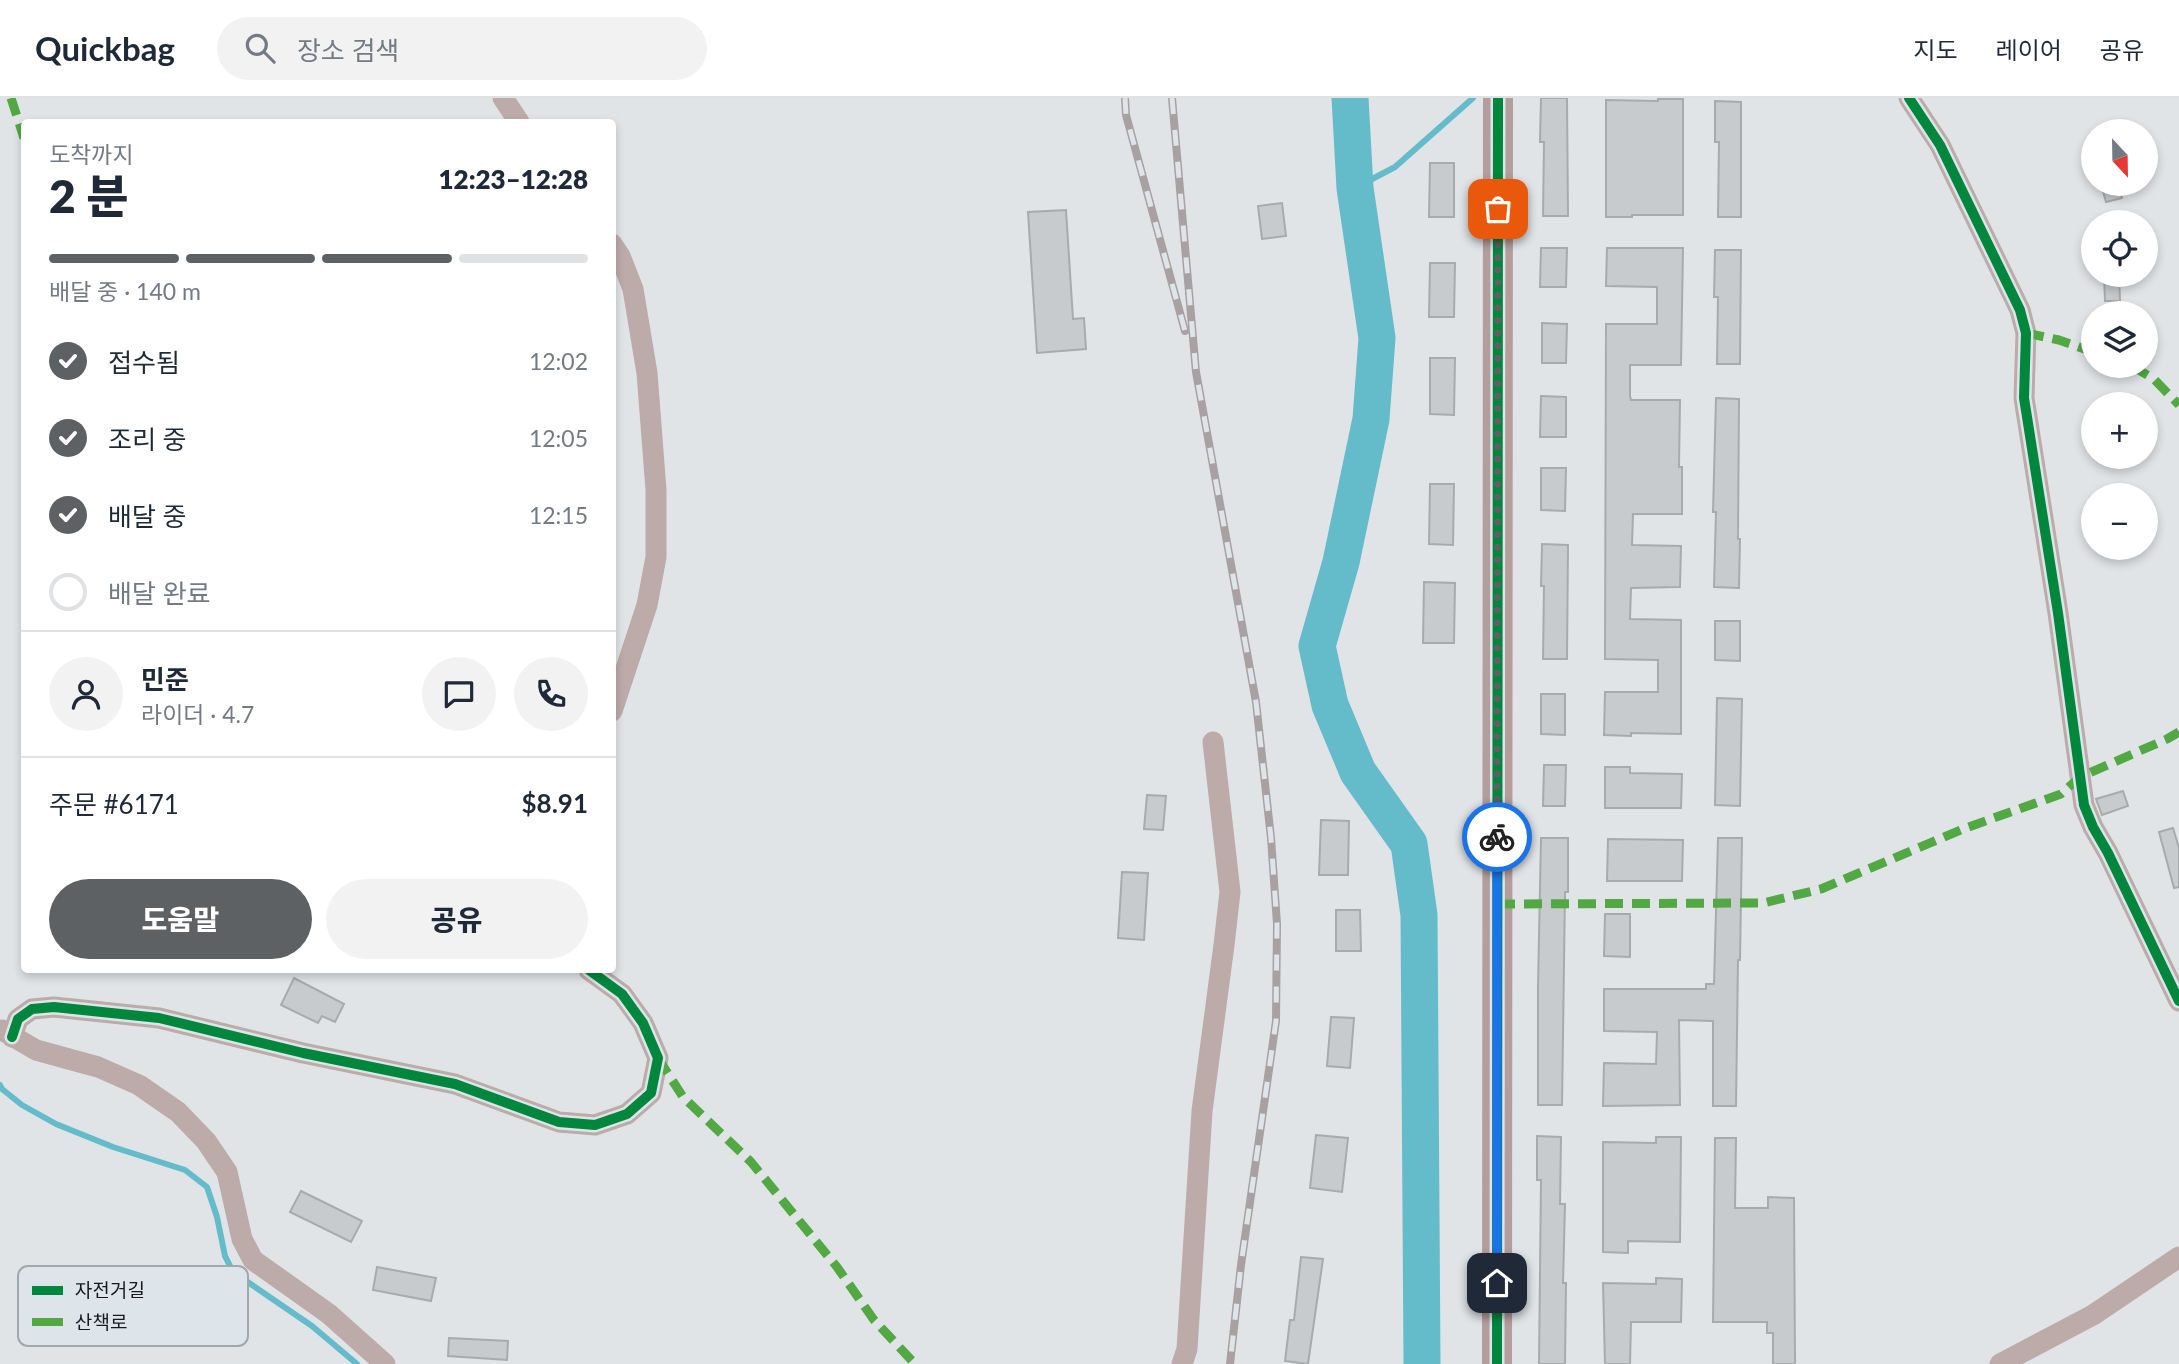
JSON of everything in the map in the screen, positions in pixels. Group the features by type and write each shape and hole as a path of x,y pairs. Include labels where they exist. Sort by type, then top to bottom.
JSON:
{"street":[{"path":"503,98 517,119"},
{"path":"1497,1364 1498,98"},
{"path":"1909,98 1940,145 2020,310 2025,333 2024,398 2058,613 2084,805 2179,1001"},
{"path":"616,250 633,289 646,373 656,491 656,556 647,605 616,699"},
{"path":"1182,1364 1187,1349 1202,1111 1230,892 1213,742"},
{"path":"385,1364 329,1314 253,1260 242,1239 227,1172 206,1141 178,1112 139,1085 98,1067 36,1050 6,1033 18,1019 32,1009 54,1007 159,1018 303,1053 455,1084 559,1122 595,1125 627,1114 651,1093 659,1058 643,1023 622,994 593,973"},
{"path":"2000,1364 2093,1315 2179,1257"}],"building":[{"path":"1541,98 1567,98 1568,216 1543,216 1544,142 1540,142"},
{"path":"1683,99 1683,215 1606,217 1606,100"},
{"path":"1715,101 1741,102 1741,217 1718,217 1719,142 1715,142"},
{"path":"1430,163 1454,163 1454,217 1429,217"},
{"path":"2104,196 2121,196 2122,198 2106,202"},
{"path":"1282,203 1286,236 1262,239 1258,206"},
{"path":"1066,210 1073,319 1084,318 1086,349 1037,353 1028,212"},
{"path":"1541,248 1567,248 1566,287 1540,287"},
{"path":"1607,248 1683,248 1681,365 1630,365 1631,400 1680,400 1679,467 1682,467 1682,514 1633,514 1632,545 1681,546 1680,587 1631,588 1630,619 1681,620 1681,734 1604,735 1605,692 1658,692 1658,660 1605,659 1606,324 1657,324 1657,287 1606,286"},
{"path":"1715,250 1741,250 1740,364 1717,364 1718,297 1714,297"},
{"path":"1430,263 1455,263 1454,317 1429,317"},
{"path":"2104,287 2119,287 2120,301 2105,301"},
{"path":"1542,323 1567,324 1566,363 1542,363"},
{"path":"1430,358 1455,358 1454,415 1430,414"},
{"path":"1541,396 1566,397 1566,437 1540,437"},
{"path":"1716,398 1739,399 1739,588 1714,587"},
{"path":"1541,468 1566,468 1565,511 1541,510"},
{"path":"1430,484 1454,484 1453,545 1429,544"},
{"path":"1542,544 1568,545 1567,659 1543,659"},
{"path":"1424,582 1455,583 1454,643 1423,643"},
{"path":"1715,621 1740,621 1740,661 1715,660"},
{"path":"1541,694 1565,694 1565,735 1541,734"},
{"path":"1717,698 1742,699 1740,806 1715,805"},
{"path":"1544,765 1566,765 1565,806 1543,806"},
{"path":"1605,767 1630,767 1630,773 1682,774 1681,808 1605,808"},
{"path":"2123,791 2128,806 2102,815 2096,799"},
{"path":"1147,795 1166,796 1163,830 1144,829"},
{"path":"1321,820 1349,821 1348,875 1319,875"},
{"path":"2173,828 2179,848 2179,887 2174,888 2159,832"},
{"path":"1541,838 1568,838 1562,1105 1538,1105"},
{"path":"1718,838 1742,838 1736,1106 1713,1106 1713,1021 1679,1020 1680,1105 1603,1106 1604,1063 1656,1064 1657,1032 1604,1031 1604,989 1706,989 1706,984 1714,984"},
{"path":"1608,839 1683,840 1682,881 1607,881"},
{"path":"1122,872 1148,873 1144,940 1118,938"},
{"path":"1336,910 1360,910 1361,951 1336,951"},
{"path":"1605,914 1630,914 1630,957 1604,956"},
{"path":"294,978 344,1004 335,1022 322,1016 318,1023 281,1005"},
{"path":"1331,1017 1354,1018 1350,1068 1327,1066"},
{"path":"1316,1135 1348,1138 1342,1192 1310,1188"},
{"path":"1537,1136 1561,1137 1560,1204 1565,1204 1565,1364 1539,1364 1541,1180 1537,1180"},
{"path":"1656,1137 1681,1137 1680,1242 1628,1241 1628,1253 1603,1252 1603,1142 1656,1143"},
{"path":"1715,1138 1736,1138 1735,1208 1768,1208 1768,1197 1794,1198 1795,1364 1773,1364 1773,1333 1767,1333 1767,1322 1713,1322"},
{"path":"301,1191 362,1221 351,1242 290,1212"},
{"path":"1301,1257 1323,1259 1308,1364 1285,1361 1290,1320 1294,1320"},
{"path":"377,1267 436,1278 431,1301 373,1290"},
{"path":"1656,1278 1682,1279 1681,1322 1631,1322 1630,1364 1605,1364 1603,1283 1656,1284"},
{"path":"449,1338 508,1341 507,1360 448,1356"}],"waterway":[{"path":"1350,98 1355,188 1377,338 1371,419 1341,562 1317,646 1330,705 1358,772 1409,844 1419,915 1422,1364"},
{"path":"1355,188 1395,167 1473,98"},
{"path":"0,1085 22,1105 56,1124 113,1147 185,1170 207,1187 230,1266"},
{"path":"248,1282 312,1326 357,1364"}],"railway":[{"path":"1125,98 1126,115 1185,331"},
{"path":"1172,98 1196,372 1256,702 1271,838 1277,924 1276,1021 1241,1265 1230,1364"}],"marked path":[{"path":"11,98 21,129"},
{"path":"2026,333 2081,348"},
{"path":"2152,378 2179,405"},
{"path":"1497,904 1763,903 1821,889 1963,829 2061,794 2080,777 2179,732"},
{"path":"658,1058 683,1097 751,1162 837,1267 874,1320 915,1364"}],"cycle path":[{"path":"1497,1364 1498,98"},
{"path":"1909,98 1940,145 2020,310 2026,333 2024,398 2058,613 2084,805 2179,1001"},
{"path":"12,1037 18,1019 32,1009 54,1007 159,1018 303,1053 455,1084 559,1122 595,1125 627,1114 651,1093 658,1058 643,1023 622,994 593,973"}],"way so far":[{"path":"1497,837 1498,209"}],"route":[{"path":"1497,837 1497,1283"}]}
